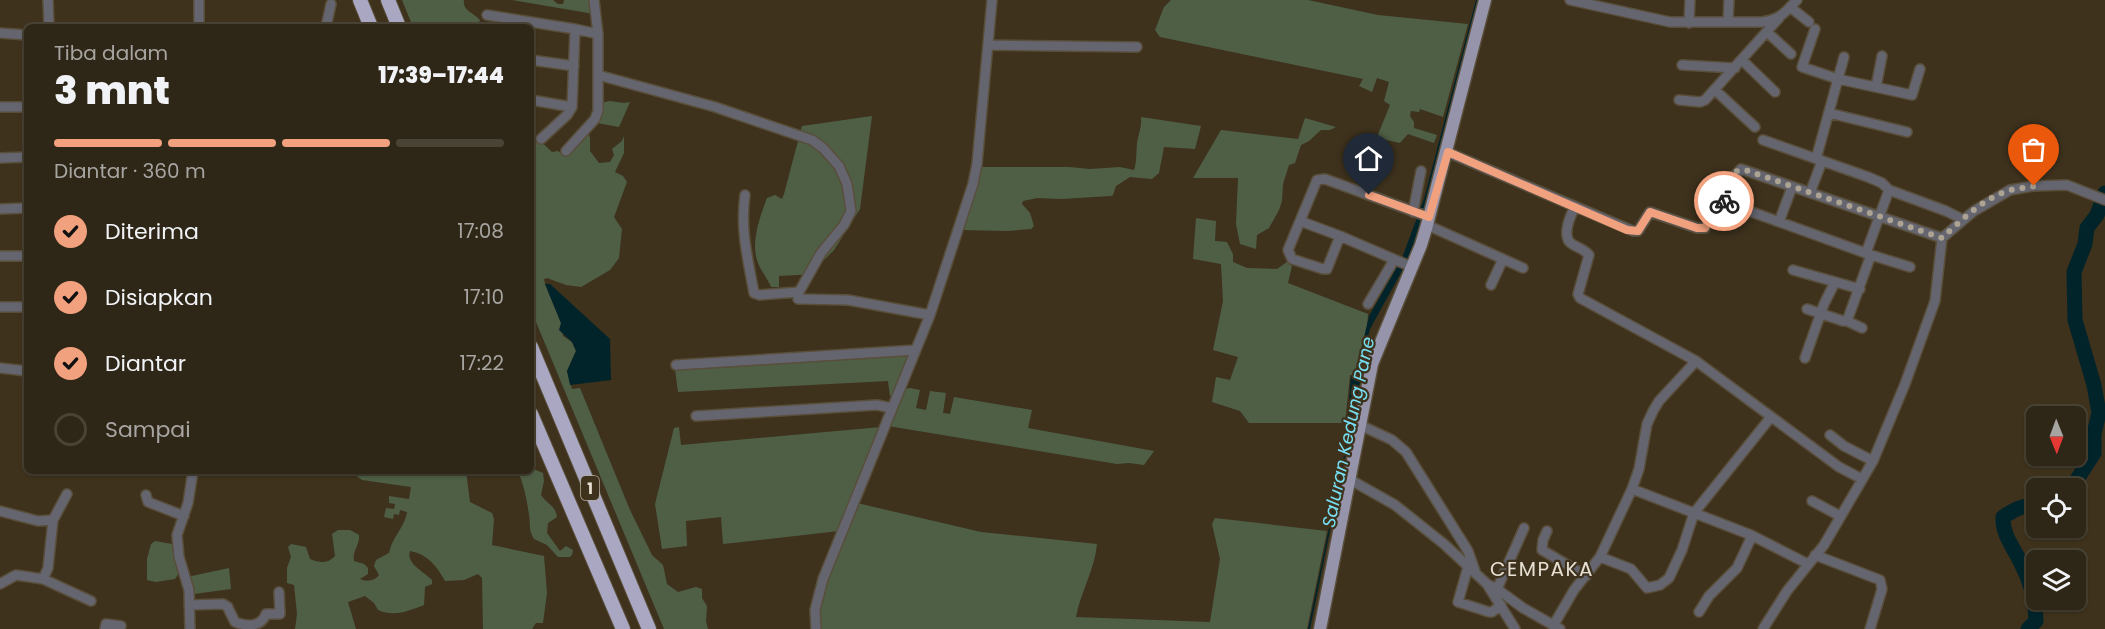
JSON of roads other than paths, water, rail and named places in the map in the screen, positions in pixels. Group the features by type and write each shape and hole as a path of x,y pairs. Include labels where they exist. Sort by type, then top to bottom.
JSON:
{"highway":[{"path":"360,0 370,24"},
{"path":"388,0 398,24"},
{"name":"1","path":"534,354 648,629"},
{"name":"1","path":"534,421 623,629"}],"main road":[{"path":"1320,629 1372,364 1410,267 1423,216 1448,152 1485,0"}],"street":[{"path":"48,0 48,24"},
{"path":"199,0 199,24"},
{"path":"566,151 597,116 598,34 594,0"},
{"path":"816,629 815,610 823,579 930,315 968,202 977,164 992,0"},
{"path":"1570,0 1670,22 1762,22 1779,18"},
{"path":"1689,23 1690,0"},
{"path":"1728,22 1730,0"},
{"path":"328,24 331,4"},
{"path":"1679,100 1700,102 1705,100 1794,4 1812,26 1802,67 1838,79 1912,95 1920,69"},
{"path":"487,15 598,34"},
{"path":"541,139 567,115 572,107 575,29"},
{"path":"1767,32 1791,54"},
{"path":"0,33 24,35"},
{"path":"988,45 1137,47"},
{"path":"1876,87 1882,56"},
{"path":"1810,193 1844,57"},
{"path":"534,60 574,66"},
{"path":"1682,65 1738,64 1775,92"},
{"path":"598,75 715,107 812,140 833,158 845,177 851,211 844,225 821,253 797,298 800,300 848,300 930,315"},
{"path":"1714,90 1755,127"},
{"path":"534,101 572,107"},
{"path":"0,107 24,107"},
{"path":"1829,113 1907,132"},
{"path":"1763,140 1882,183 1889,190 1962,219"},
{"path":"1448,152 1633,231 1638,231 1650,212 1697,228 1705,228 1716,206 1724,202 1734,176 1741,169 1942,238"},
{"path":"0,158 24,157"},
{"path":"1421,171 1423,216"},
{"path":"1340,236 1328,269 1292,259 1288,250 1315,183 1321,179 1423,216 1523,268"},
{"path":"1763,629 1787,591 1815,555 1874,460 1935,301 1942,238 1962,219 1988,201 2010,190 2067,185 2101,199"},
{"path":"1779,222 1792,187"},
{"path":"1847,321 1860,289 1878,217 1889,190"},
{"path":"745,195 742,216 744,239 754,293 760,295 799,292"},
{"path":"1724,202 1910,267"},
{"path":"1575,207 1568,223 1567,239 1569,243 1586,251 1589,255 1578,294 1580,298 1696,361 1728,382 1771,417 1839,466 1863,479"},
{"path":"0,209 24,208"},
{"path":"1300,221 1410,267"},
{"path":"0,256 24,256"},
{"path":"1491,285 1503,259"},
{"path":"1368,304 1396,261"},
{"path":"1793,270 1860,289"},
{"path":"1805,358 1820,314 1835,282"},
{"path":"0,307 24,308"},
{"path":"1807,309 1862,328"},
{"path":"676,364 916,350"},
{"path":"1487,584 1556,627 1574,590 1600,557 1632,489 1639,469 1647,424 1653,411 1659,401 1696,361"},
{"path":"0,368 24,372"},
{"path":"696,416 877,405 892,408"},
{"path":"1600,557 1632,570 1647,588 1660,585 1669,578 1694,513 1771,417"},
{"path":"1360,425 1392,440 1406,452 1468,550 1472,570 1458,602 1489,612 1496,610 1500,605"},
{"path":"1830,435 1844,446 1874,460"},
{"path":"190,629 189,590 177,546 179,528 188,503 193,474"},
{"path":"1349,479 1395,505 1444,544 1487,584 1515,629"},
{"path":"1632,489 1752,536 1808,564"},
{"path":"43,579 48,568 53,520 67,494"},
{"path":"146,495 148,502 184,516"},
{"path":"1812,501 1840,516"},
{"path":"0,511 27,516 38,521 53,520"},
{"path":"1497,589 1524,528"},
{"path":"1547,531 1542,550 1586,576"},
{"path":"1699,612 1709,596 1737,568 1752,536"},
{"path":"1815,555 1880,579 1882,589 1870,629"},
{"path":"0,584 16,575 43,579 91,601"},
{"path":"189,605 223,604 229,608 235,622 248,625 258,624 264,621 266,614 280,614 279,592"},
{"path":"105,629 106,624 121,626"}],"water":[{"name":"Saluran Kedung Pane","path":"1476,0 1482,0 1422,226 1408,260 1370,329 1358,376 1361,377 1310,629 1308,629 1345,451 1351,376 1355,376 1369,316 1402,258 1424,199"},
{"path":"545,284 550,284 610,339 611,380 570,385 567,371 576,351 572,342 559,330 561,323"}],"waterway":[{"path":"2078,478 2094,453 2094,434 2099,413 2094,385 2075,320 2074,272 2085,244 2087,228 2097,215 2105,193"},
{"path":"2026,506 2003,517 2003,523 2006,535 2024,568 2034,598 2036,621 2028,629"}],"district":[{"name":"CEMPAKA","path":"1542,569"}]}
